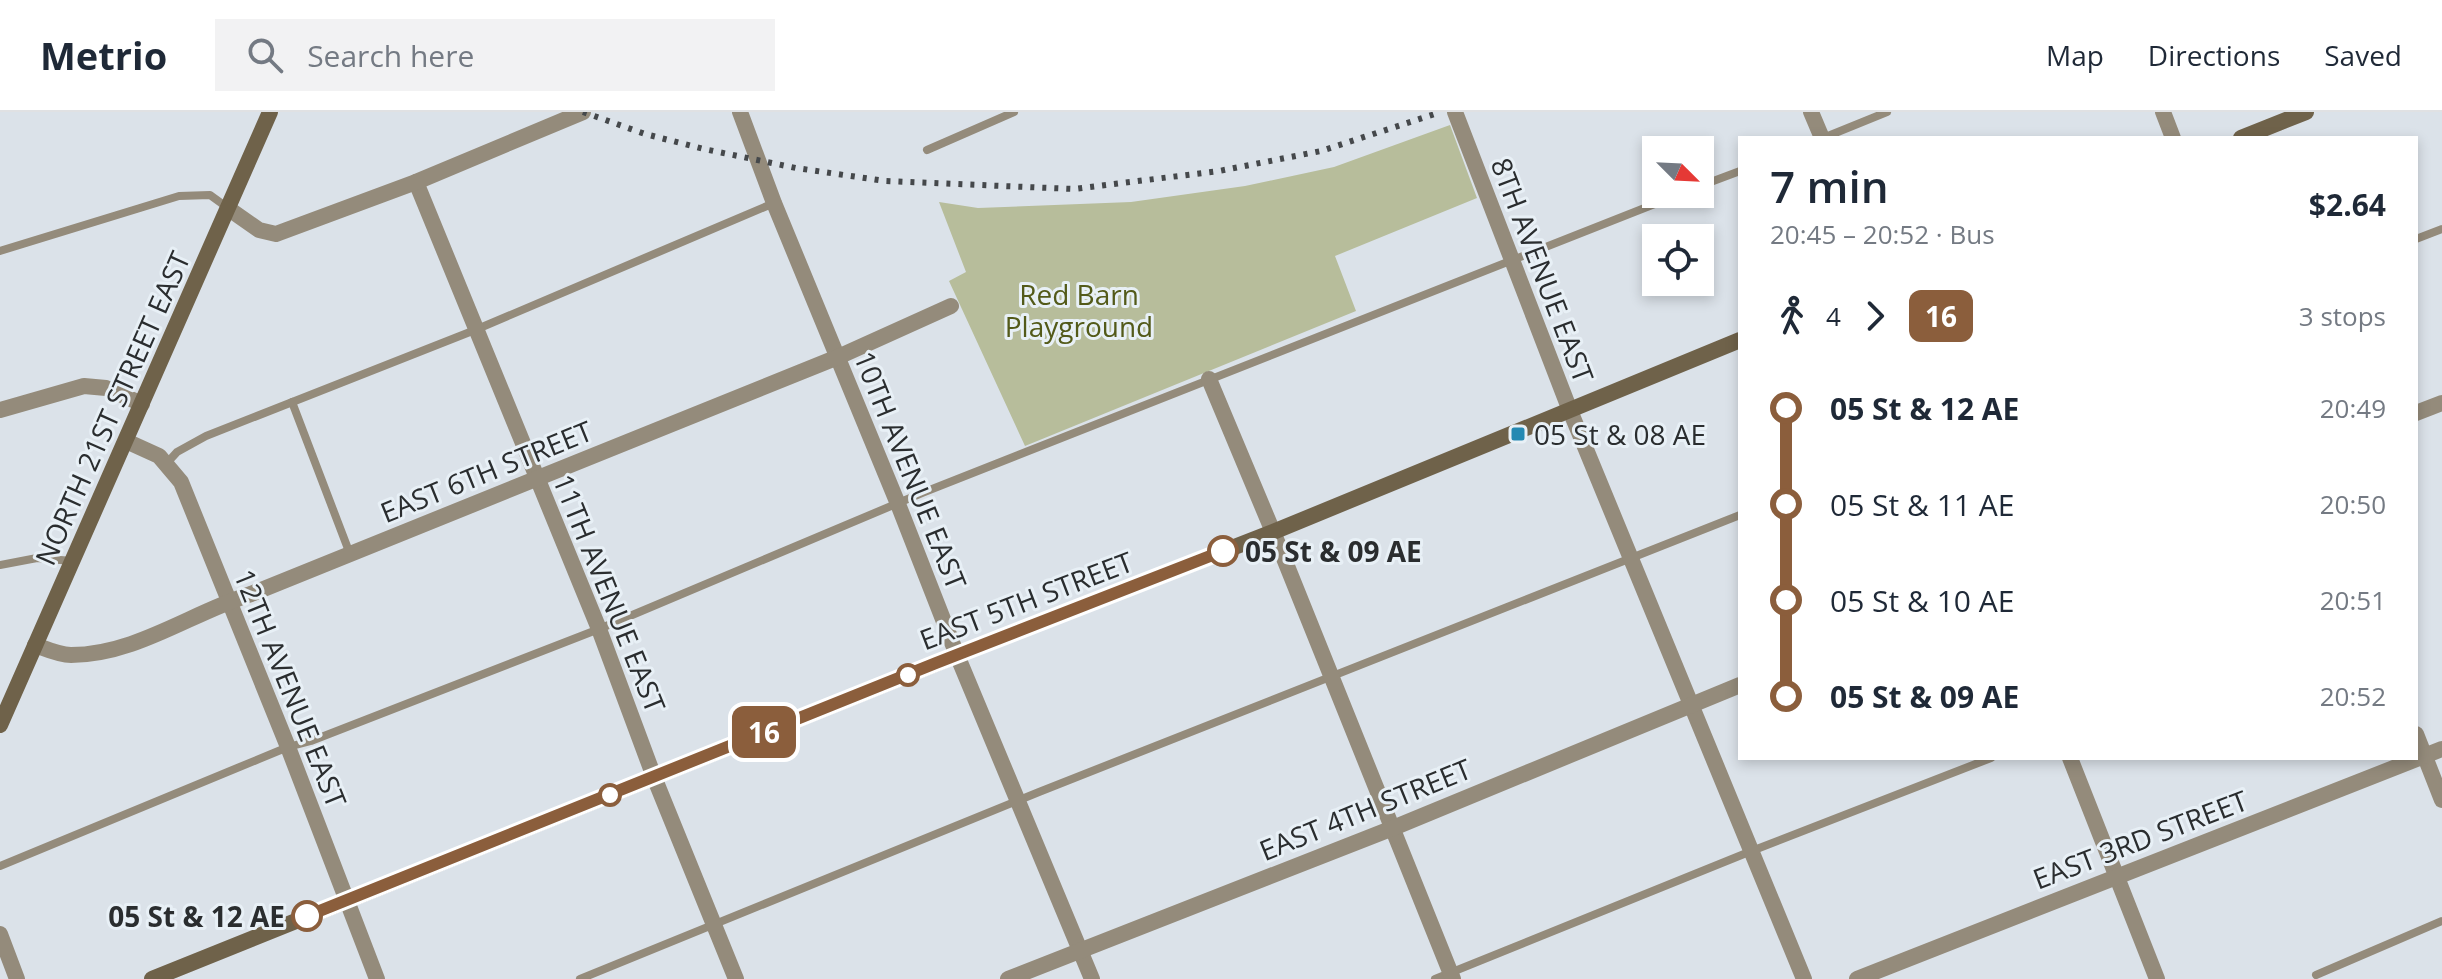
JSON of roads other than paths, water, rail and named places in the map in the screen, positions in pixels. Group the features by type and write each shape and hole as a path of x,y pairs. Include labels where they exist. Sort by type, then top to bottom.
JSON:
{"street":[{"name":"NORTH 21ST STREET EAST","path":"0,725 270,112"},
{"path":"229,209 259,230 276,234 416,182 583,112"},
{"name":"10TH AVENUE EAST","path":"740,112 957,655 1092,979"},
{"name":"8TH AVENUE EAST","path":"1455,112 1569,408 1749,852 1804,979"},
{"path":"1811,112 1822,136"},
{"path":"2163,112 2172,136"},
{"path":"2246,136 2306,112"},
{"name":"11TH AVENUE EAST","path":"416,182 599,629 654,777 736,979"},
{"name":"EAST 6TH STREET","path":"35,645 68,656 133,643 227,602 838,357 951,306"},
{"name":"EAST 5TH STREET","path":"152,979 957,655 1273,532 1738,341"},
{"path":"1209,379 1393,828 1446,977"},
{"path":"0,410 84,386 106,388 142,404"},
{"path":"2418,412 2442,403"},
{"path":"126,441 167,463"},
{"name":"12TH AVENUE EAST","path":"167,463 181,482 377,979"},
{"name":"EAST 4TH STREET","path":"1008,979 1393,828 1738,686"},
{"path":"2418,739 2442,800"},
{"name":"EAST 3RD STREET","path":"2418,759 2442,749"},
{"path":"2071,760 2157,979"},
{"name":"EAST 3RD STREET","path":"1857,979 2415,760"},
{"path":"0,934 17,979"}],"lane":[{"path":"927,150 1014,112"},
{"path":"1828,136 1887,112"},
{"path":"1714,181 1738,172"},
{"path":"0,251 179,196 210,195 229,209"},
{"path":"167,463 184,447 206,436 475,330 774,203"},
{"path":"0,866 288,747 311,741 599,629 898,504 1644,208"},
{"path":"2418,238 2442,229"},
{"path":"292,402 350,554"},
{"path":"580,979 1018,800 1738,516"},
{"path":"0,565 37,558 73,561"},
{"path":"1446,977 1749,852 1986,760"},
{"path":"2316,975 2442,921"}],"railway":[{"path":"583,112 645,134 796,168 885,181 1074,189 1219,171 1321,151 1441,112"}],"place":[{"name":"05 St & 08 AE","path":"1518,434"},
{"name":"05 St & 09 AE","path":"1223,551"},
{"name":"05 St & 12 AE","path":"307,916"}],"park label":[{"name":"Red Barn Playground","path":"1079,310"}]}
